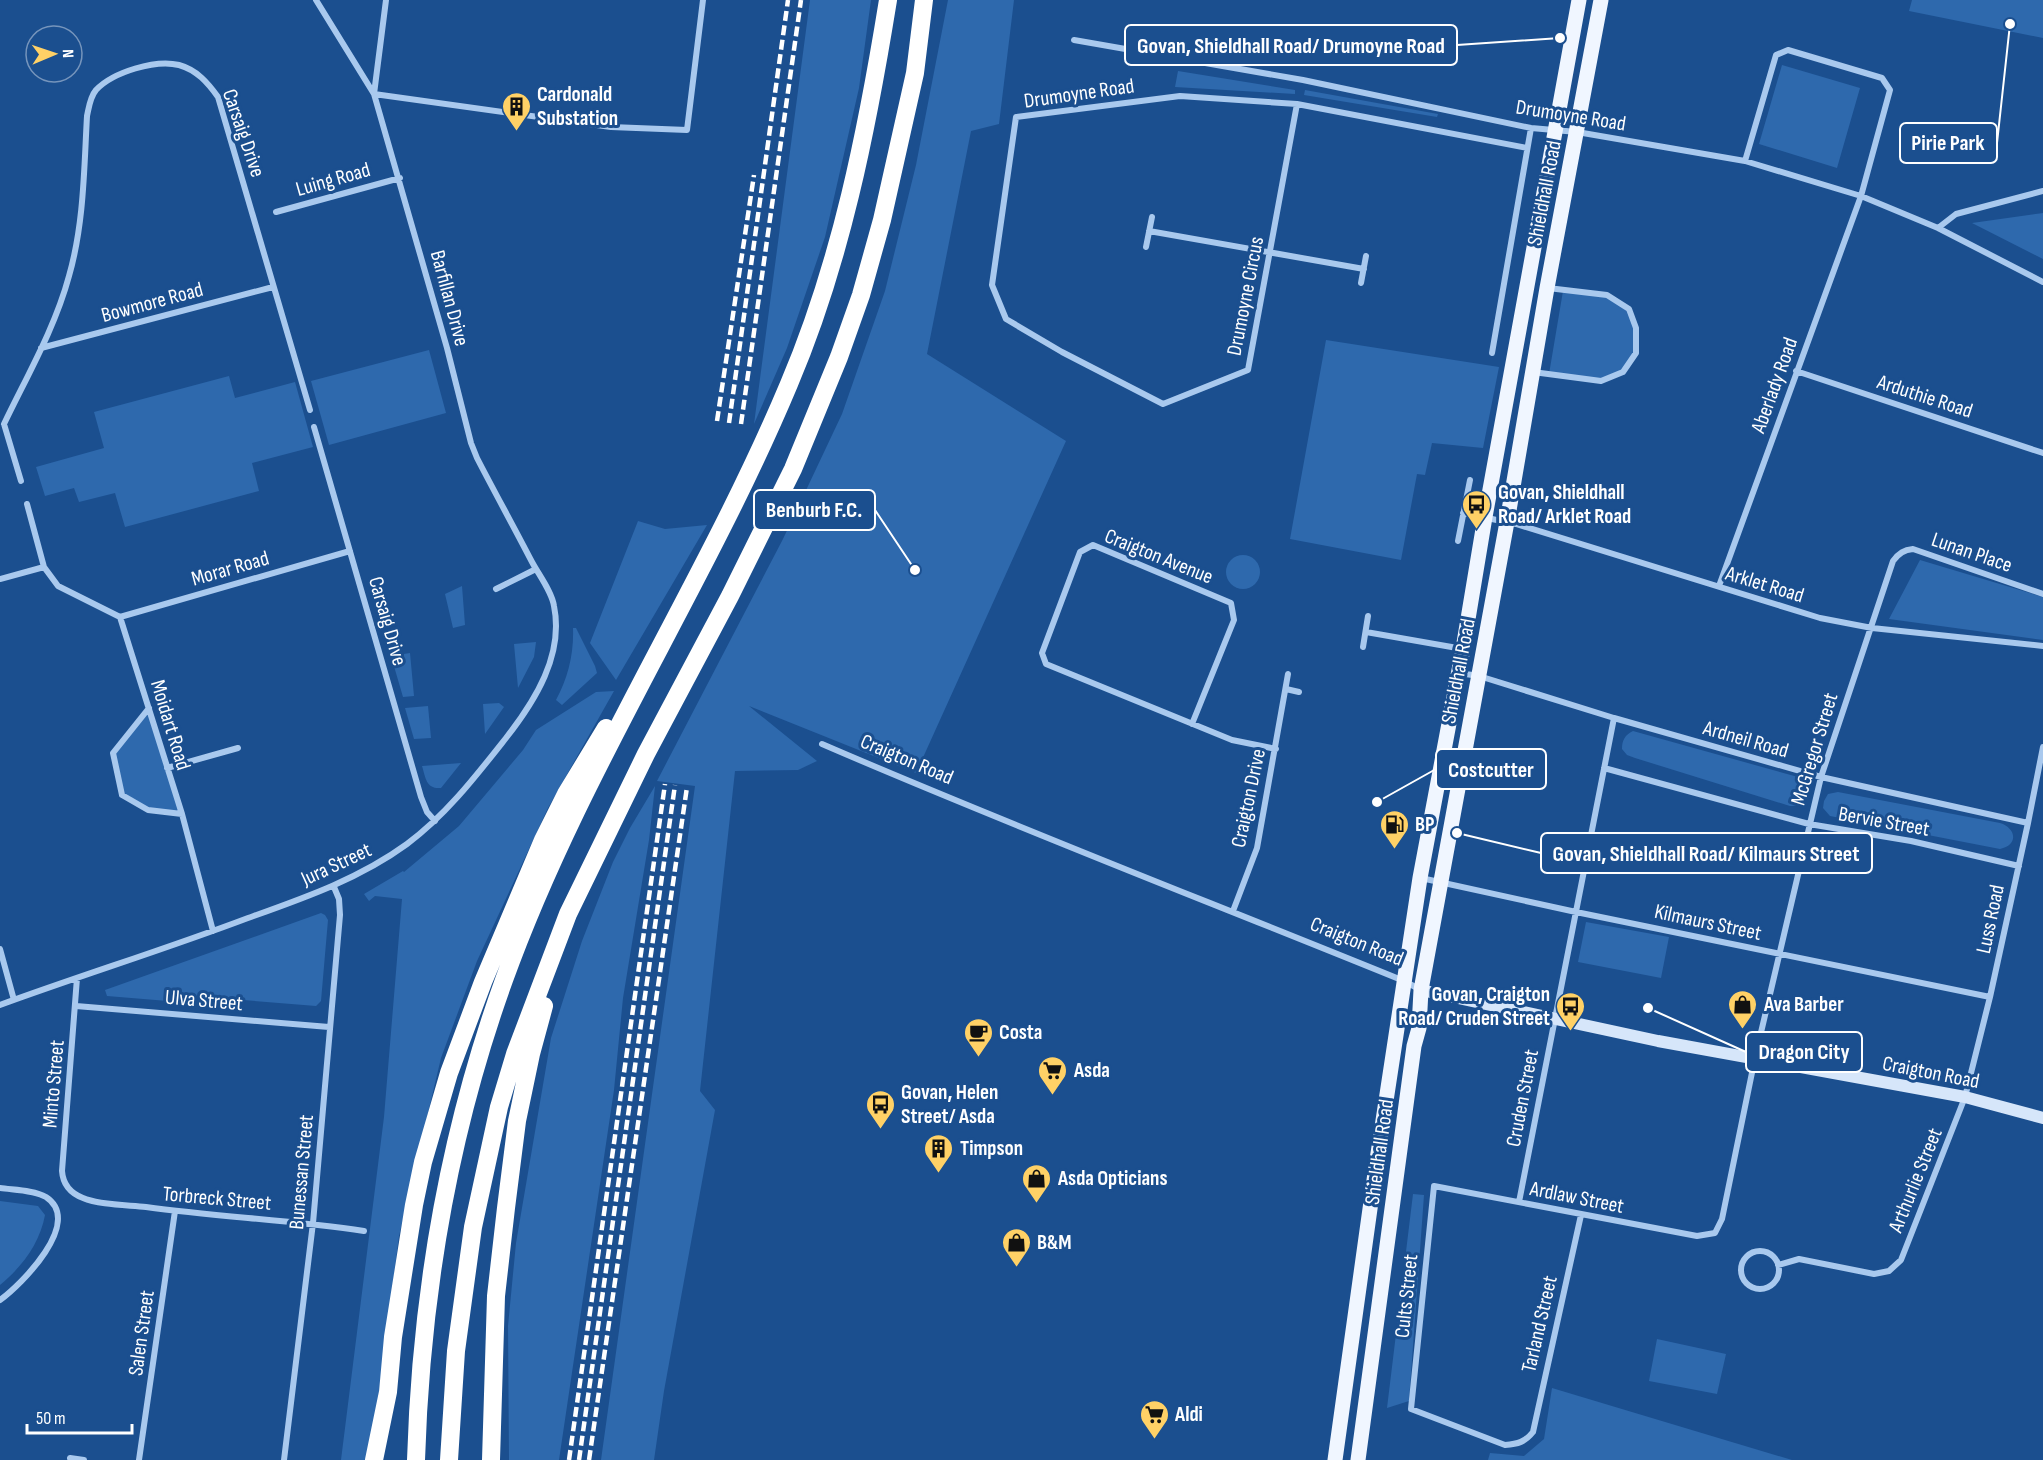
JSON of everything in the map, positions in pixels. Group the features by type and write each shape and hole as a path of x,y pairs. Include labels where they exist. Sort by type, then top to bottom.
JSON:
{"highway":[{"path":"416,1460 427,1296 438,1226 470,1084 506,976 551,865 614,737 738,498 790,382 810,329 842,226 863,141 888,0"},
{"path":"449,1460 456,1351 462,1302 488,1155 514,1054 567,914 646,754 730,596 793,469 835,368 861,295 882,220 915,73 924,0"},
{"path":"383,1460 393,1337 414,1205 434,1123 465,1028 515,904 566,795 676,620"},
{"path":"491,1458 496,1296 517,1121 531,1054 567,914"},
{"path":"374,1460 388,1392"}],"main road":[{"name":"Shieldhall Road","path":"1335,1460 1375,1173 1420,878 1580,0"},
{"name":"Shieldhall Road","path":"1358,1460 1396,1176 1419,1028 1421,990 1508,522 1547,288 1601,0"},
{"path":"1375,1173 1396,1176"},
{"path":"1343,1398 1366,1401"}],"street":[{"name":"Barfillan Drive","path":"316,0 374,94 400,178 471,443 554,605"},
{"path":"387,0 374,94 610,127 687,130 703,0"},
{"name":"Drumoyne Road","path":"1074,40 1303,80 1531,128 1577,132 1745,161 1861,196 1938,228 2043,282"},
{"name":"Aberlady Road","path":"1719,586 1861,196 1890,90 1882,78 1788,50 1776,55 1745,161"},
{"name":"Carsaig Drive","path":"2,425 41,348 69,277 80,229 87,116 91,98 96,90 108,81 135,69 166,63 180,66 207,82 219,97 310,410"},
{"name":"Drumoyne Road","path":"992,285 1017,117 1180,96 1297,104 1527,148"},
{"name":"Drumoyne Circus","path":"992,285 1006,319 1062,352 1163,404 1248,370 1297,104"},
{"name":"Shieldhall Road","path":"1491,353 1531,128"},
{"name":"Luing Road","path":"276,212 400,178"},
{"path":"1938,228 1956,214 2043,191"},
{"path":"1146,247 1152,217"},
{"path":"1149,231 1364,269"},
{"path":"1361,283 1366,256"},
{"name":"Bowmore Road","path":"41,348 273,287"},
{"path":"1533,372 1601,381 1623,372 1636,352 1636,328 1629,309 1607,295 1547,288"},
{"name":"Arduthie Road","path":"1796,371 2043,453"},
{"path":"2,425 21,481"},
{"name":"Carsaig Drive","path":"314,427 421,797 427,812 435,821"},
{"path":"1458,541 1470,480"},
{"path":"27,504 44,567 58,586 120,617"},
{"name":"Arklet Road","path":"1464,513 1508,522 1820,618 1872,628 2043,646"},
{"name":"Craigton Avenue","path":"1192,724 1234,620 1231,603 1093,545 1080,552 1042,653 1046,664 1192,724 1232,740 1276,749"},
{"name":"Lunan Place","path":"1872,628 1893,561 1905,550 1913,549 2043,594"},
{"name":"Morar Road","path":"120,617 351,551"},
{"path":"0,579 44,567"},
{"path":"496,589 536,569"},
{"name":"Jura Street","path":"0,1005 334,886 364,872 389,856 435,821 512,730 540,686 553,654 554,605"},
{"path":"1363,647 1368,616"},
{"name":"Moidart Road","path":"120,617 182,814 213,931"},
{"name":"McGregor Street","path":"1715,1233 1722,1219 1755,1058 1821,777 1872,628"},
{"path":"1366,632 1463,649"},
{"name":"Ardneil Road","path":"1459,673 1479,676 1614,718 1821,777 2028,823"},
{"name":"Craigton Drive","path":"1233,911 1257,848 1288,674"},
{"path":"1286,689 1299,692"},
{"path":"149,708 113,753 122,795 148,810 182,814"},
{"name":"Cruden Street","path":"1519,1202 1614,718"},
{"name":"Craigton Road","path":"822,744 935,793 1233,911 1421,990 1554,1020 1965,1097 2043,1118"},
{"name":"Luss Road","path":"1965,1097 1990,997 2043,747"},
{"path":"167,768 238,748"},
{"name":"Bervie Street","path":"1604,768 1809,824 1911,841 2019,866"},
{"name":"Kilmaurs Street","path":"1420,878 1990,997"},
{"name":"Bunessan Street","path":"284,1460 313,1223 340,915 339,899 334,886"},
{"path":"0,949 14,1000"},
{"name":"Minto Street","path":"69,1191 62,1171 77,978"},
{"name":"Ulva Street","path":"76,1006 329,1027"},
{"name":"Arthurlie Street","path":"1778,1266 1799,1259 1874,1274 1889,1270 1901,1260 1965,1097"},
{"name":"Ardlaw Street","path":"1434,1186 1697,1236 1715,1233"},
{"name":"Cults Street","path":"1434,1186 1411,1409 1505,1445 1516,1444 1527,1439"},
{"path":"0,1188 38,1194 52,1203 56,1213 56,1224 42,1258 26,1278 0,1300"},
{"name":"Torbreck Street","path":"69,1191 87,1200 175,1211 313,1223 364,1231"},
{"name":"Salen Street","path":"140,1460 175,1211"},
{"name":"Tarland Street","path":"1527,1439 1533,1432 1581,1215"},
{"path":"1761,1251 1772,1256 1778,1266 1777,1277 1770,1286 1765,1288 1753,1288 1748,1285 1742,1275 1742,1264 1749,1255 1755,1252 1761,1251"},
{"path":"70,1458 84,1460"}],"shaded area":[{"path":"810,0 871,0 859,88 825,237 787,348 754,424"},
{"path":"948,0 1014,0 999,124 971,131 927,354 1066,441 916,773 749,706 817,761 798,770 735,771 700,1091 715,1110 664,1391 654,1460 601,1460 695,786 657,781 783,539 842,414 885,291 916,165"},
{"path":"1912,0 2043,0 2043,38 1909,11"},
{"path":"1782,65 1860,88 1837,168 1759,144"},
{"path":"1178,71 1295,90 1295,94 1175,87"},
{"path":"1305,90 1438,114 1437,117 1304,95"},
{"path":"2043,213 2043,259 1972,223"},
{"path":"1563,291 1607,295 1629,309 1636,328 1636,353 1623,372 1601,381 1549,374"},
{"path":"1326,340 1499,367 1483,448 1432,443 1425,475 1417,474 1401,560 1290,539"},
{"path":"429,350 446,413 329,445 311,381"},
{"path":"229,376 235,398 295,382 313,447 252,463 259,491 125,527 115,493 79,502 74,488 45,496 36,467 104,448 94,412"},
{"path":"638,521 665,529 707,525 616,680 590,643"},
{"path":"1243,555 1255,560 1260,572 1255,584 1243,589 1231,584 1226,572 1231,560"},
{"path":"1920,560 2043,597 2043,640 1889,619"},
{"path":"462,586 465,625 453,628 445,594"},
{"path":"573,628 576,628 597,673 562,705 556,700 569,666"},
{"path":"536,642 534,657 518,688 514,644"},
{"path":"410,653 414,696 403,697 391,656"},
{"path":"614,691 548,808 477,961 441,1058 399,1236 374,1431 366,1460 341,1460 384,1117 402,899 375,896 369,901 364,894 404,872 459,826 523,750 536,730 596,692"},
{"path":"499,703 504,707 485,734 483,704"},
{"path":"428,706 431,738 414,739 405,708"},
{"path":"149,708 182,814 148,810 122,795 113,753"},
{"path":"1633,731 1798,777 1809,787 1807,796 1801,804 1790,806 1635,758 1627,755 1622,749 1624,738"},
{"path":"461,763 441,788 429,785 422,766"},
{"path":"655,786 649,840 623,998 614,1090 559,1460 509,1460 508,1326 516,1243 551,1038 582,941 613,862"},
{"path":"1838,792 2000,823 2012,832 2013,840 2000,849 1830,816 1823,808 1824,801 1828,794"},
{"path":"321,913 328,920 321,1001 316,1006 193,996 192,1003 107,996 105,990"},
{"path":"1586,922 1669,937 1661,978 1578,962"},
{"path":"1413,1194 1424,1195 1409,1401 1387,1408"},
{"path":"0,1201 38,1206 45,1215 39,1235 29,1254 0,1285"},
{"path":"1657,1339 1726,1354 1717,1394 1649,1381"},
{"path":"1552,1388 1792,1460 1488,1460 1490,1453 1524,1456 1544,1439"}],"railway":[{"path":"729,423 788,0"},
{"path":"741,424 801,0"},
{"path":"717,421 754,175"},
{"path":"569,1460 665,784"},
{"path":"579,1460 675,785"},
{"path":"589,1460 687,787"}],"place":[{"name":"Pirie Park","path":"2010,24"},
{"name":"Govan, Shieldhall Road/ Drumoyne Road","path":"1560,38"},
{"name":"Cardonald Substation","path":"516,132"},
{"name":"Govan, Shieldhall Road/ Arklet Road","path":"1477,530"},
{"name":"Benburb F.C.","path":"915,570"},
{"name":"Costcutter","path":"1377,802"},
{"name":"Govan, Shieldhall Road/ Kilmaurs Street","path":"1457,833"},
{"name":"BP","path":"1394,850"},
{"name":"Dragon City","path":"1648,1008"},
{"name":"Ava Barber","path":"1743,1030"},
{"name":"Govan, Craigton Road/ Cruden Street","path":"1571,1032"},
{"name":"Costa","path":"978,1058"},
{"name":"Asda","path":"1053,1096"},
{"name":"Govan, Helen Street/ Asda","path":"880,1130"},
{"name":"Timpson","path":"939,1174"},
{"name":"Asda Opticians","path":"1037,1204"},
{"name":"B&M","path":"1016,1268"},
{"name":"Aldi","path":"1154,1440"}]}
